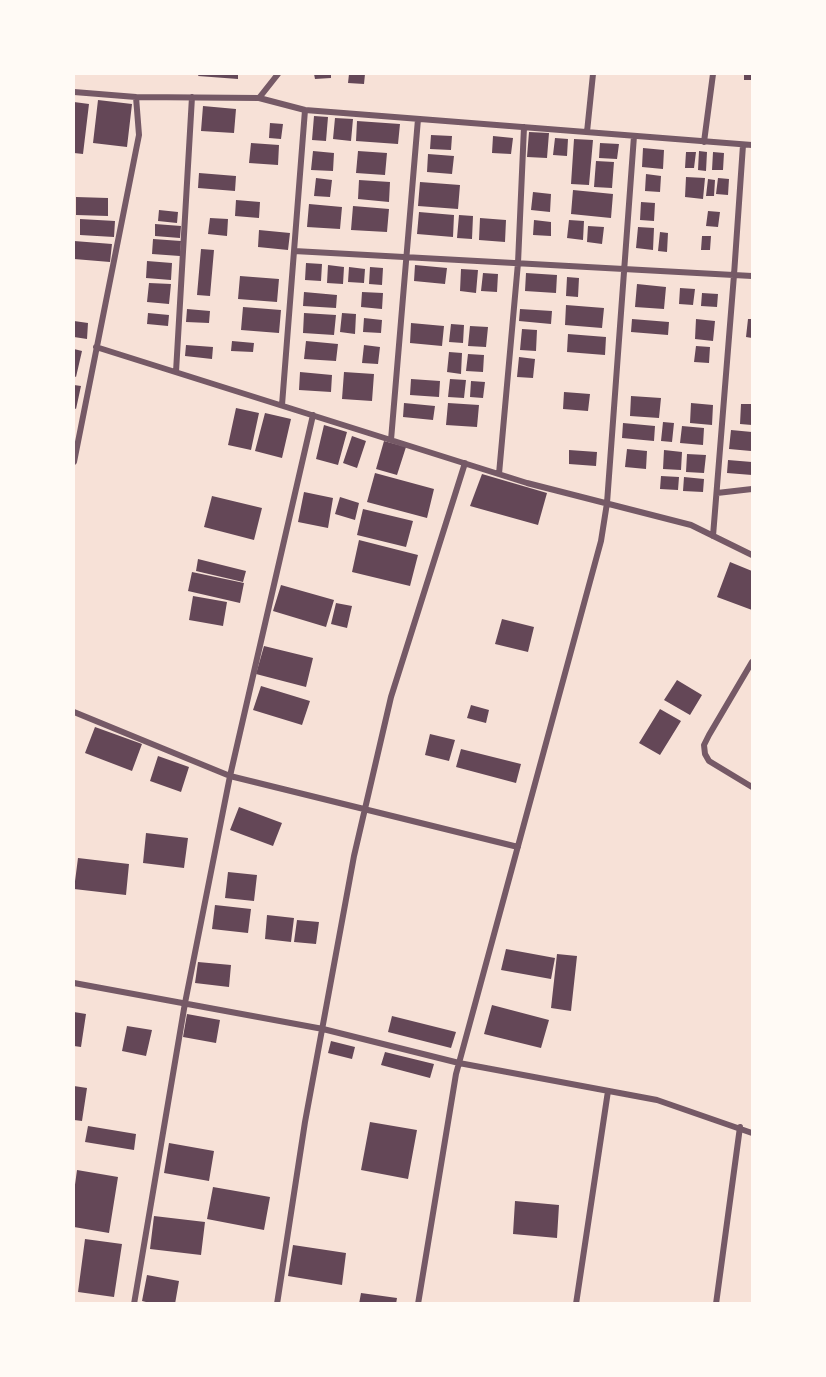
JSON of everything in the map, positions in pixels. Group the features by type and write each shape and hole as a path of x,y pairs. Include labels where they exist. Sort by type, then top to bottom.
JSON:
{"street":[{"path":"259,98 278,74"},
{"path":"587,132 592,74"},
{"path":"704,142 713,74"},
{"path":"74,92 136,97 259,98 305,110 753,145"},
{"path":"74,462 139,135 136,97"},
{"path":"176,372 192,97"},
{"path":"282,405 305,110"},
{"path":"391,440 418,119"},
{"path":"499,474 518,263 524,127"},
{"path":"417,1304 456,1074 601,541 607,503 634,136"},
{"path":"713,536 742,145"},
{"path":"294,251 753,276"},
{"path":"96,347 527,483 691,525 753,555"},
{"path":"134,1304 185,1003 230,776 313,415"},
{"path":"277,1304 305,1122 354,856 391,697 465,463"},
{"path":"717,493 753,489"},
{"path":"753,662 704,746 709,761 753,787"},
{"path":"74,712 230,776 518,847"},
{"path":"74,983 323,1029 459,1064 657,1100 753,1132"},
{"path":"576,1304 608,1091"},
{"path":"716,1304 740,1127"}],"building":[{"path":"199,74 238,74 238,79 198,76"},
{"path":"314,74 331,74 331,78 315,79"},
{"path":"349,74 365,74 364,84 348,83"},
{"path":"744,74 752,74 752,80 744,80"},
{"path":"98,100 132,104 127,147 93,143"},
{"path":"74,102 89,104 83,154 74,153"},
{"path":"203,106 236,109 234,133 201,131"},
{"path":"314,116 328,117 326,141 312,140"},
{"path":"335,118 353,119 351,141 333,139"},
{"path":"357,121 400,124 398,144 356,141"},
{"path":"270,123 283,124 281,139 269,138"},
{"path":"529,132 549,133 547,158 527,157"},
{"path":"431,135 452,136 451,150 430,149"},
{"path":"493,136 513,138 511,154 492,153"},
{"path":"555,138 568,139 567,156 553,155"},
{"path":"574,139 593,140 589,185 571,184"},
{"path":"251,143 279,145 278,165 249,163"},
{"path":"600,143 619,144 617,159 599,158"},
{"path":"643,148 664,150 663,169 642,167"},
{"path":"313,151 334,153 333,171 311,170"},
{"path":"358,151 387,153 385,175 356,173"},
{"path":"699,151 707,152 706,171 698,170"},
{"path":"686,152 696,152 694,168 685,168"},
{"path":"713,152 724,153 723,170 712,170"},
{"path":"428,154 454,156 452,174 427,172"},
{"path":"596,161 614,162 612,188 594,187"},
{"path":"199,173 236,176 235,191 198,188"},
{"path":"646,174 661,176 660,192 645,191"},
{"path":"686,177 705,178 703,199 685,197"},
{"path":"316,178 332,180 330,197 314,196"},
{"path":"718,178 729,179 728,195 716,194"},
{"path":"708,179 715,180 714,196 706,196"},
{"path":"359,180 390,182 389,202 358,199"},
{"path":"420,182 460,185 458,209 418,206"},
{"path":"573,190 613,194 611,218 571,214"},
{"path":"533,192 551,194 550,212 531,210"},
{"path":"76,197 108,198 108,216 76,215"},
{"path":"236,200 260,202 259,218 235,216"},
{"path":"641,202 655,203 654,221 640,220"},
{"path":"309,204 342,207 340,229 307,227"},
{"path":"353,206 389,209 387,232 351,230"},
{"path":"159,210 178,212 177,223 158,221"},
{"path":"708,211 720,212 718,227 706,226"},
{"path":"419,212 454,215 453,237 417,234"},
{"path":"459,215 473,216 472,239 457,238"},
{"path":"210,218 228,219 227,236 208,234"},
{"path":"480,218 506,220 505,242 479,240"},
{"path":"80,219 115,221 114,237 80,235"},
{"path":"534,220 551,222 551,236 533,235"},
{"path":"569,220 584,221 583,240 567,238"},
{"path":"155,224 181,226 180,238 155,236"},
{"path":"588,226 604,227 602,244 587,242"},
{"path":"638,227 654,228 653,250 636,248"},
{"path":"259,230 290,233 288,250 258,247"},
{"path":"660,232 668,233 667,252 658,251"},
{"path":"702,236 711,236 710,250 701,250"},
{"path":"153,239 181,241 180,256 152,254"},
{"path":"74,241 112,244 110,262 74,259"},
{"path":"201,249 214,250 210,296 197,295"},
{"path":"147,261 172,263 171,280 146,278"},
{"path":"306,263 322,264 321,281 305,280"},
{"path":"328,265 344,267 343,284 327,283"},
{"path":"415,265 447,268 445,284 414,281"},
{"path":"349,267 365,269 364,283 348,282"},
{"path":"370,267 383,268 382,285 369,284"},
{"path":"461,269 478,270 476,293 460,291"},
{"path":"483,273 498,274 497,292 481,291"},
{"path":"526,273 557,275 556,293 525,291"},
{"path":"240,276 279,279 277,302 238,299"},
{"path":"567,277 579,278 578,297 566,296"},
{"path":"149,283 171,284 169,304 147,302"},
{"path":"637,284 666,287 664,309 635,307"},
{"path":"680,288 695,289 693,305 679,304"},
{"path":"304,292 337,295 336,308 303,306"},
{"path":"362,292 383,293 382,309 361,307"},
{"path":"702,293 718,294 717,307 701,306"},
{"path":"566,305 604,308 602,328 565,325"},
{"path":"243,307 281,310 279,333 241,330"},
{"path":"187,309 210,311 209,323 186,322"},
{"path":"520,309 552,311 551,324 519,321"},
{"path":"148,313 169,315 168,326 147,324"},
{"path":"304,313 336,315 334,335 303,333"},
{"path":"342,313 356,314 355,334 340,332"},
{"path":"364,318 382,320 381,333 363,332"},
{"path":"632,319 669,322 668,335 631,332"},
{"path":"696,319 715,321 713,341 695,339"},
{"path":"748,319 752,319 752,338 746,337"},
{"path":"74,321 88,323 87,339 74,337"},
{"path":"411,323 444,326 442,346 410,343"},
{"path":"451,324 464,325 463,343 449,342"},
{"path":"470,326 488,327 486,347 468,346"},
{"path":"522,329 537,330 536,351 520,350"},
{"path":"568,334 606,337 605,355 567,352"},
{"path":"232,341 254,343 253,352 231,351"},
{"path":"306,341 338,344 336,361 304,359"},
{"path":"186,345 213,347 212,359 185,356"},
{"path":"364,345 380,347 378,364 362,363"},
{"path":"696,346 710,347 709,363 694,362"},
{"path":"74,349 82,351 76,377 74,376"},
{"path":"449,352 462,353 461,374 447,372"},
{"path":"468,354 484,355 483,372 466,371"},
{"path":"519,357 535,359 533,378 517,377"},
{"path":"300,372 332,375 331,392 299,390"},
{"path":"344,372 374,374 372,401 342,399"},
{"path":"411,379 440,381 439,397 410,395"},
{"path":"450,379 466,380 464,398 448,397"},
{"path":"471,381 485,382 483,398 470,397"},
{"path":"74,385 81,386 76,409 74,408"},
{"path":"564,392 590,394 588,411 563,409"},
{"path":"631,396 661,398 659,418 630,416"},
{"path":"404,403 435,406 433,420 403,417"},
{"path":"448,403 479,405 477,427 446,425"},
{"path":"691,403 713,405 712,425 690,423"},
{"path":"741,404 752,404 752,425 740,424"},
{"path":"236,408 259,413 251,450 228,445"},
{"path":"265,413 291,419 282,458 255,451"},
{"path":"663,422 674,423 672,442 661,441"},
{"path":"623,423 655,426 654,441 622,438"},
{"path":"324,425 347,432 338,465 316,459"},
{"path":"682,426 704,428 703,445 680,443"},
{"path":"731,430 752,432 751,451 729,449"},
{"path":"352,436 366,441 357,468 343,463"},
{"path":"384,441 406,447 397,475 376,469"},
{"path":"627,449 647,451 646,469 625,467"},
{"path":"569,450 597,452 596,466 569,464"},
{"path":"664,450 682,452 681,470 663,469"},
{"path":"687,454 706,455 704,473 686,472"},
{"path":"728,460 752,462 752,475 727,473"},
{"path":"375,473 434,489 427,518 367,502"},
{"path":"482,474 547,493 538,525 470,506"},
{"path":"661,476 679,477 678,490 660,489"},
{"path":"684,477 704,479 703,492 683,491"},
{"path":"304,492 333,498 328,528 298,522"},
{"path":"212,496 262,508 254,540 204,527"},
{"path":"340,497 359,503 355,520 335,514"},
{"path":"363,509 413,521 406,547 357,535"},
{"path":"359,540 418,555 410,586 352,572"},
{"path":"198,559 246,571 243,582 196,571"},
{"path":"730,562 752,571 752,610 717,597"},
{"path":"192,572 244,583 240,603 188,591"},
{"path":"281,585 334,600 326,627 273,611"},
{"path":"193,596 227,602 223,626 189,620"},
{"path":"336,603 352,606 347,628 331,624"},
{"path":"502,619 534,627 528,652 495,644"},
{"path":"264,646 313,658 306,687 256,674"},
{"path":"677,680 702,695 690,715 664,700"},
{"path":"261,686 310,701 302,725 253,710"},
{"path":"471,705 489,710 486,723 467,718"},
{"path":"660,709 681,721 660,755 639,743"},
{"path":"95,727 142,744 132,771 85,753"},
{"path":"430,734 455,740 449,761 425,755"},
{"path":"461,749 521,764 516,783 456,767"},
{"path":"158,756 189,767 181,792 150,781"},
{"path":"239,807 282,823 273,846 230,830"},
{"path":"146,833 188,838 184,868 143,863"},
{"path":"78,858 129,864 126,895 74,889"},
{"path":"228,872 257,875 254,901 225,898"},
{"path":"215,905 251,909 248,933 212,929"},
{"path":"267,915 294,918 291,942 265,939"},
{"path":"297,920 319,922 316,944 294,942"},
{"path":"506,949 555,958 551,979 501,970"},
{"path":"557,954 577,956 571,1011 551,1008"},
{"path":"198,962 231,965 229,987 195,983"},
{"path":"492,1005 549,1020 541,1048 484,1034"},
{"path":"74,1012 86,1014 81,1047 74,1046"},
{"path":"187,1014 220,1020 216,1043 183,1037"},
{"path":"392,1016 456,1032 451,1048 388,1032"},
{"path":"127,1026 152,1030 146,1056 122,1051"},
{"path":"331,1041 355,1047 352,1059 328,1053"},
{"path":"385,1052 434,1064 430,1078 381,1065"},
{"path":"74,1086 87,1088 82,1121 74,1120"},
{"path":"370,1122 417,1130 408,1179 361,1170"},
{"path":"88,1126 136,1134 134,1150 85,1142"},
{"path":"169,1143 214,1151 209,1181 164,1173"},
{"path":"77,1170 118,1177 109,1233 74,1227 74,1192"},
{"path":"213,1187 270,1197 264,1230 207,1219"},
{"path":"515,1201 559,1205 557,1238 513,1234"},
{"path":"154,1216 205,1222 201,1255 150,1249"},
{"path":"85,1239 122,1244 114,1297 78,1292"},
{"path":"293,1245 346,1253 342,1285 288,1276"},
{"path":"147,1275 179,1281 175,1304 154,1304 142,1301"},
{"path":"361,1293 397,1298 396,1304 359,1304"}]}
